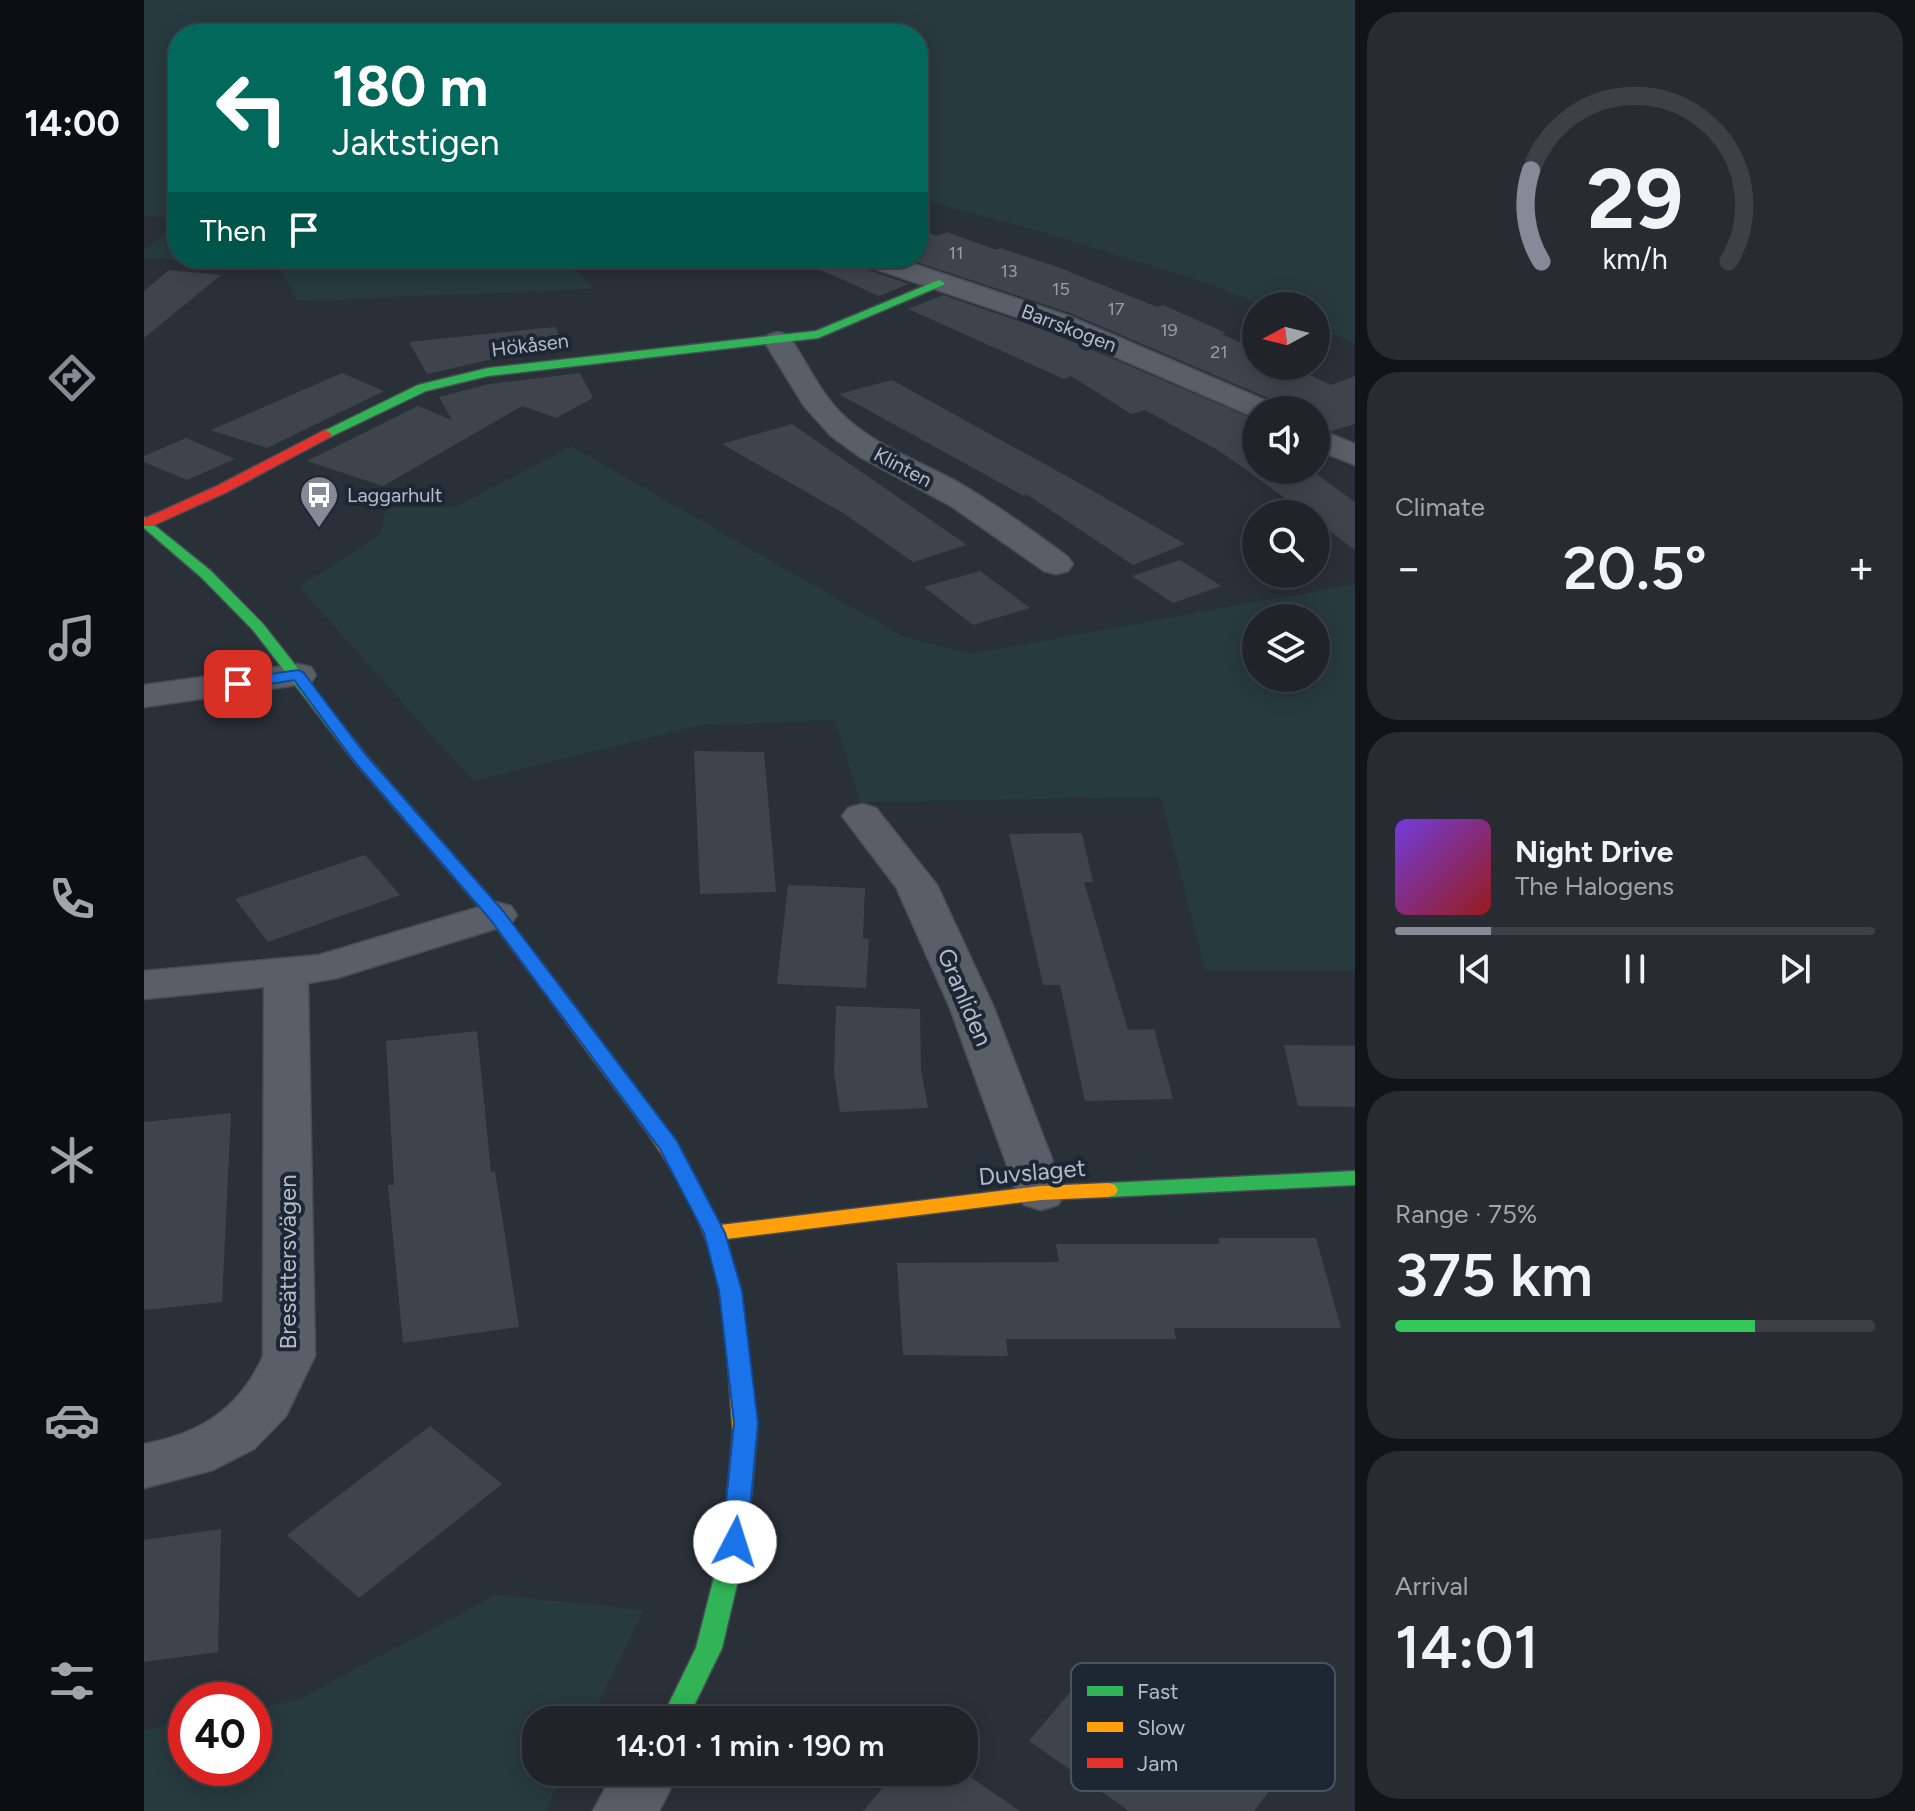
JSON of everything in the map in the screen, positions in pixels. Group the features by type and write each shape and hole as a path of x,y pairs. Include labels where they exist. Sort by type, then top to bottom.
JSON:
{"street":[{"name":"Barrskogen","path":"898,268 1059,322 1242,401"},
{"name":"Hökåsen","path":"146,522 222,489 305,444 422,388 488,372 818,334 939,283"},
{"name":"Klinten","path":"778,341 826,416 842,430 866,447 998,521 1056,564"},
{"path":"1330,444 1355,456"},
{"path":"146,522 206,574 258,627 359,757 496,915 669,1146 714,1233 730,1291 746,1423 735,1542 709,1648 681,1706"},
{"path":"144,696 298,675"},
{"name":"Granliden","path":"862,816 916,885 972,1008 1041,1193"},
{"path":"144,985 322,968 496,915"},
{"name":"Bresättersvägen","path":"144,1466 196,1455 225,1442 269,1401 289,1356 286,973"},
{"name":"Duvslaget","path":"714,1233 1041,1193 1355,1178"},
{"path":"625,1811 640,1786"}],"green space":[{"path":"144,0 1355,0 1355,343 1330,333 1330,292 1242,292 1242,297 1204,282 1025,227 928,202 928,24 168,24 168,217 144,216"},
{"path":"168,230 168,259 144,258 144,251"},
{"path":"280,268 573,268 594,289 297,301"},
{"path":"571,446 902,636 970,654 1242,605 1242,692 1330,692 1330,604 1245,604 1355,584 1355,970 1205,970 1161,797 860,802 835,720 701,725 473,781 299,587 381,534 386,507 456,507"},
{"path":"496,1595 644,1610 597,1706 522,1706 522,1786 557,1786 545,1811 144,1811 144,1730 168,1725 168,1786 272,1786 272,1705 297,1700"}],"building":[{"path":"947,232 996,250 1000,248 1055,266 1157,307 1163,305 1226,333 1222,334 1242,343 1242,380 1320,380 1331,385 1355,376 1355,424 1330,430 1330,396 1263,396 1070,313 928,266 928,233 937,236"},
{"path":"816,268 863,268 909,284 879,296"},
{"path":"169,270 221,275 144,338 144,291"},
{"path":"943,295 1048,331 1242,414 1242,467 1145,410 1131,414 1071,376 1064,379 908,309"},
{"path":"555,327 568,351 488,360 427,374 409,342"},
{"path":"342,373 384,391 267,448 211,430"},
{"path":"580,373 593,398 556,418 522,406 383,486 307,461 418,406 452,420 439,397 489,384"},
{"path":"892,380 1185,544 1133,565 1026,494 1024,496 839,394"},
{"path":"792,424 967,545 913,562 843,513 722,444"},
{"path":"186,438 235,459 187,480 144,462 144,456"},
{"path":"1265,484 1330,484 1355,502 1355,550 1330,531 1330,500 1288,500"},
{"path":"1180,560 1221,586 1173,603 1132,576"},
{"path":"980,571 1030,608 973,625 924,587"},
{"path":"694,751 764,752 776,892 700,894"},
{"path":"1082,833 1093,882 1084,882 1128,1030 1154,1029 1173,1099 1085,1101 1060,985 1043,985 1009,834"},
{"path":"365,855 400,895 268,942 235,899"},
{"path":"788,885 865,888 863,938 869,939 866,988 777,984"},
{"path":"836,1006 920,1009 921,1070 928,1108 840,1112 834,1074"},
{"path":"477,1031 491,1172 495,1171 519,1327 403,1343 388,1185 394,1185 386,1041"},
{"path":"1284,1045 1355,1046 1355,1107 1298,1106"},
{"path":"231,1113 222,1302 144,1310 144,1122"},
{"path":"1218,1238 1316,1238 1341,1328 1174,1328 1176,1339 1006,1339 1008,1356 903,1355 897,1263 1059,1262 1056,1244 1220,1244"},
{"path":"430,1426 502,1484 359,1598 287,1535"},
{"path":"221,1529 218,1652 144,1662 144,1540"},
{"path":"1071,1691 1071,1770 1029,1741"},
{"path":"978,1782 1020,1811 863,1811 884,1786 978,1786"},
{"path":"1100,1791 1269,1791 1254,1811 1129,1811"}],"traffic: fast":[{"path":"325,434 422,388 488,372 818,334 939,283"},
{"path":"144,521 206,574 258,627 359,757 496,915 569,1012"},
{"path":"1108,1190 1355,1178"},
{"path":"681,1706 709,1648 735,1542 745,1432"}],"traffic: slow":[{"path":"569,1012 669,1146 714,1233 730,1291 745,1432"},
{"path":"714,1233 1041,1193 1108,1190"}],"traffic: jam":[{"path":"147,523 222,489 325,434"}],"place":[{"name":"Laggarhult","path":"319,529"}],"route":[{"path":"238,684 298,675 359,757 496,915 669,1146 714,1233 730,1291 746,1423 735,1542"}]}
